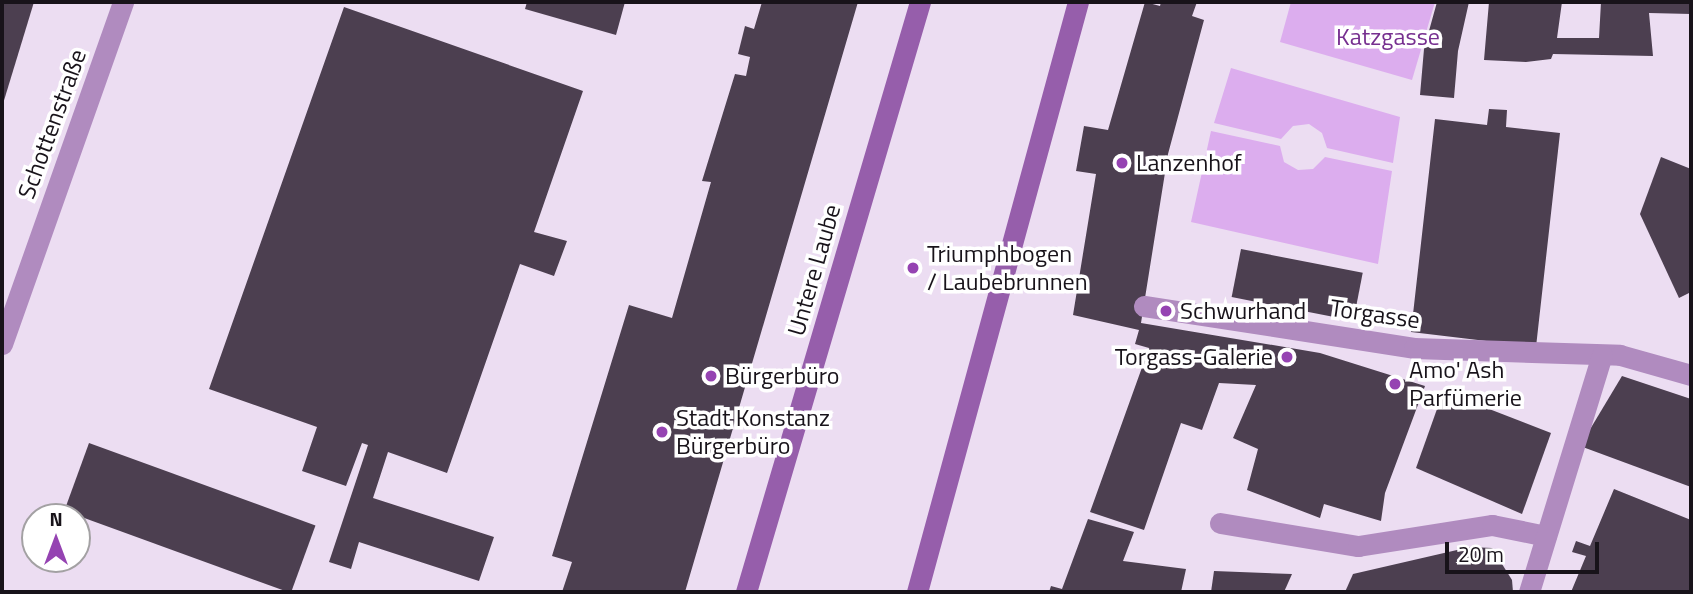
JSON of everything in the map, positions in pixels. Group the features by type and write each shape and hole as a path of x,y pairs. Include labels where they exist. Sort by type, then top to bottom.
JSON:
{"main road":[{"name":"Untere Laube","path":"746,592 920,2"},
{"path":"917,592 1078,2"}],"street":[{"name":"Schottenstraße","path":"2,344 123,2"},
{"name":"Torgasse","path":"1144,306 1414,348 1620,355 1691,375"},
{"path":"1529,592 1602,355"},
{"path":"1220,523 1358,546 1492,525 1546,536"}],"green space":[{"name":"Katzgasse","path":"1291,2 1435,2 1412,80 1280,42"},
{"path":"1231,68 1400,117 1393,163 1327,148 1322,133 1309,124 1293,126 1281,139 1214,123"},
{"path":"1211,131 1280,146 1284,162 1298,170 1313,169 1325,157 1392,171 1378,264 1191,222"}],"building":[{"path":"2,2 34,2 2,107"},
{"path":"527,2 625,2 616,35 525,9"},
{"path":"762,2 858,2 685,592 562,592 572,562 552,556 629,305 672,318 711,182 702,181 735,74 746,76 750,57 738,54 745,26 754,29"},
{"path":"1145,2 1160,6 1161,2 1197,2 1192,16 1204,20 1168,154 1141,323 1320,353 1425,386 1385,493 1381,521 1324,504 1320,518 1247,490 1258,449 1233,438 1256,385 1219,383 1202,430 1181,423 1144,530 1090,512 1149,348 1135,344 1139,330 1073,315 1096,174 1076,171 1084,126 1108,130"},
{"path":"1437,2 1469,2 1458,51 1454,98 1420,95 1424,49"},
{"path":"1489,2 1562,2 1557,38 1599,38 1601,2 1691,2 1691,14 1649,13 1653,56 1553,54 1551,59 1526,62 1484,60"},
{"path":"344,7 583,91 534,232 567,241 554,276 520,264 447,473 388,452 373,498 494,537 479,581 359,542 351,569 329,562 368,445 362,443 346,486 302,471 317,427 209,389"},
{"path":"1489,109 1507,110 1506,127 1560,133 1536,347 1411,332 1435,119 1487,125"},
{"path":"1661,157 1691,169 1691,292 1679,298 1640,214"},
{"path":"1241,249 1363,273 1353,321 1232,297"},
{"path":"1622,376 1691,399 1691,487 1580,446"},
{"path":"1442,395 1453,395 1551,433 1522,514 1416,468"},
{"path":"89,443 315,525 291,592 91,520 91,503 67,503"},
{"path":"1614,489 1691,520 1691,592 1571,592 1586,556 1572,552 1576,541 1590,546"},
{"path":"1088,519 1134,532 1123,561 1186,569 1181,592 1049,592 1051,586 1062,589"},
{"path":"1470,547 1492,548 1512,580 1513,592 1345,592 1353,574"},
{"path":"1214,571 1292,574 1284,592 1211,592"}],"place":[{"name":"Lanzenhof","path":"1122,163"},
{"name":"Triumphbogen / Laubebrunnen","path":"913,268"},
{"name":"Schwurhand","path":"1166,311"},
{"name":"Torgass-Galerie","path":"1287,357"},
{"name":"Bürgerbüro","path":"711,376"},
{"name":"Amo' Ash Parfümerie","path":"1395,384"},
{"name":"Stadt Konstanz Bürgerbüro","path":"662,432"}]}
